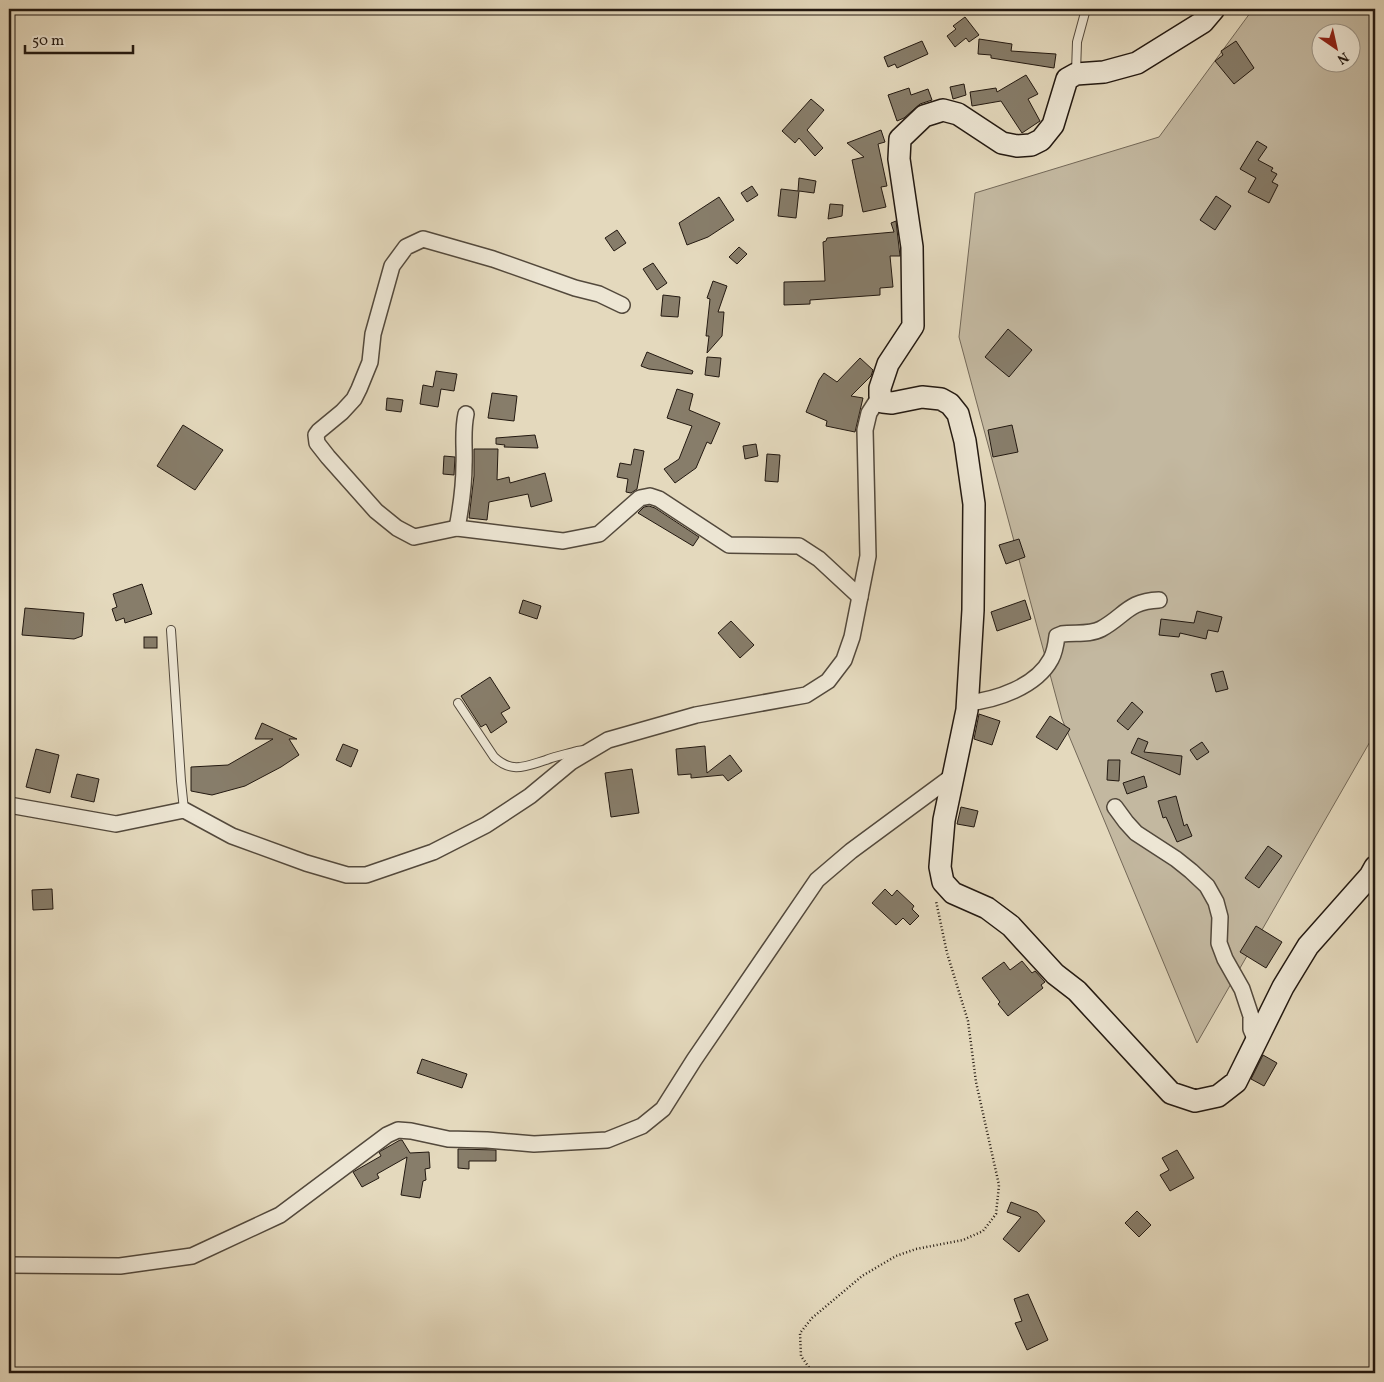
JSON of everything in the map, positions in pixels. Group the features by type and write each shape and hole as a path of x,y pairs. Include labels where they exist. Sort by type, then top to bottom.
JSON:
{"street":[{"path":"1214,9 1203,22 1137,63 1104,72 1076,74 1068,79 1053,125 1041,140 1031,145 1017,146 1002,143 958,114 943,110 924,116 900,139 899,159 912,247 913,326 888,364 880,388 880,396 883,402 892,403 922,397 941,399 950,404 958,414 965,441 974,504 973,610 967,703 944,820 940,867 943,882 953,892 987,908 1011,926 1055,974 1077,991 1171,1093 1195,1101 1218,1096 1236,1082 1283,987 1308,946 1370,876 1375,867"},
{"path":"622,305 599,294 575,288 493,259 440,244 423,240 406,247 392,266 373,334 370,362 359,389 354,399 342,412 319,431 316,438 317,443 376,510 397,528 414,537 457,528 563,541 599,534 640,498 650,496 659,499 729,545 799,546 819,559 860,597"},
{"path":"9,805 116,824 184,810 232,836 296,860 347,875 366,875 433,852 486,824 530,796 571,762 608,740 696,715 806,695 828,681 844,660 852,637 868,556 865,430 869,414 880,396"},
{"path":"457,528 463,487 463,429 466,414"},
{"path":"967,703 999,697 1023,686 1050,660 1055,649 1057,636 1099,630 1135,604 1145,600 1159,600"},
{"path":"9,1265 120,1266 192,1256 280,1215 387,1135 398,1130 448,1139 534,1144 607,1140 642,1126 663,1109 694,1060 817,880 851,851 954,775"},
{"path":"1115,807 1136,833 1191,871 1206,886 1216,902 1220,917 1218,943 1242,989 1251,1016 1251,1029 1256,1041"}],"lane":[{"path":"1076,74 1077,42 1086,9"},
{"path":"171,630 184,810"},
{"path":"458,703 494,757 500,763 507,766 525,766 577,750 591,750"}],"path":[{"path":"813,1373 801,1356 800,1333 812,1318 862,1276 896,1256 916,1249 963,1240 983,1231 996,1214 999,1185 976,1082 968,1021 947,953 936,900 936,890 943,882"}],"shaded area":[{"path":"1253,9 1375,9 1375,733 1197,1043 1062,719 959,337 975,193 1159,137"}],"building":[{"path":"965,17 979,35 969,42 966,38 955,47 947,36 956,29 953,26"},
{"path":"979,39 1012,44 1011,51 1056,54 1054,68 991,58 991,55 978,54"},
{"path":"922,41 928,54 897,68 895,64 888,67 884,57"},
{"path":"1236,41 1254,68 1234,84 1215,61 1223,55 1221,51"},
{"path":"1026,75 1038,94 1028,99 1040,121 1022,133 1001,101 972,106 970,92 996,88 997,92"},
{"path":"964,84 966,95 953,99 950,87"},
{"path":"909,88 911,95 928,89 932,100 920,104 904,118 897,121 888,95"},
{"path":"811,99 824,110 807,130 823,148 815,156 799,138 795,143 782,131"},
{"path":"881,130 885,142 878,144 887,186 881,187 886,207 863,212 852,160 864,157 847,143"},
{"path":"1257,141 1267,147 1258,160 1273,168 1271,171 1277,174 1272,182 1278,185 1269,203 1248,192 1256,178 1240,169"},
{"path":"799,178 816,181 814,193 799,191 796,218 778,216 781,189 798,191"},
{"path":"752,186 758,195 747,202 741,193"},
{"path":"1216,196 1231,206 1215,230 1200,220"},
{"path":"719,197 734,220 708,237 687,245 679,223"},
{"path":"830,204 843,205 842,216 828,219"},
{"path":"896,221 900,256 890,256 893,287 880,288 880,295 810,300 810,304 784,305 784,282 825,281 823,242 827,238 894,232 891,223"},
{"path":"617,230 626,243 614,251 605,238"},
{"path":"739,247 747,254 737,264 729,257"},
{"path":"653,263 667,283 657,290 643,269"},
{"path":"713,281 727,286 718,312 724,312 722,336 707,353 709,336 706,336 710,299 707,298"},
{"path":"663,295 680,297 678,317 661,316"},
{"path":"1008,329 1032,350 1009,377 985,357"},
{"path":"647,352 693,371 692,374 649,369 641,366"},
{"path":"707,357 721,358 719,377 705,375"},
{"path":"860,358 873,370 871,376 851,396 863,398 855,432 826,426 827,421 806,412 819,380 824,373 837,382"},
{"path":"436,371 457,374 454,391 441,389 438,407 420,404 423,385 433,387"},
{"path":"677,389 693,394 689,410 720,423 711,444 707,442 696,468 675,483 664,469 679,459 692,426 667,418"},
{"path":"492,393 517,396 514,421 488,418"},
{"path":"387,398 403,400 401,412 386,410"},
{"path":"183,425 223,450 195,490 157,466"},
{"path":"1012,425 1018,452 993,457 988,430"},
{"path":"535,435 538,448 504,447 505,445 496,444 496,438"},
{"path":"756,444 758,456 745,459 743,446"},
{"path":"474,449 498,449 497,480 509,477 510,483 545,473 552,501 531,507 528,494 489,502 487,520 469,518 474,476"},
{"path":"634,449 644,451 637,489 631,493 626,492 628,479 617,477 620,463 631,465"},
{"path":"767,454 780,455 778,482 765,481"},
{"path":"444,456 455,457 454,475 443,474"},
{"path":"649,506 699,537 693,546 638,513 644,507"},
{"path":"1019,539 1025,557 1006,564 999,545"},
{"path":"142,584 152,614 125,623 124,618 116,621 112,609 117,607 113,594"},
{"path":"523,600 541,606 537,619 519,613"},
{"path":"1025,600 1031,619 997,631 991,612"},
{"path":"25,608 84,613 82,636 74,639 22,635"},
{"path":"1197,611 1222,617 1218,632 1208,630 1206,639 1180,633 1179,637 1159,635 1161,619 1194,623"},
{"path":"731,621 754,645 740,658 718,633"},
{"path":"144,637 157,637 157,648 144,648"},
{"path":"1223,671 1228,689 1216,692 1211,674"},
{"path":"490,677 510,708 501,713 507,722 491,733 486,724 481,727 461,696"},
{"path":"1132,702 1143,712 1128,730 1117,721"},
{"path":"979,714 1000,721 992,745 974,739"},
{"path":"1050,716 1070,729 1057,750 1036,737"},
{"path":"262,723 297,739 289,739 299,755 245,786 212,795 191,791 191,767 228,765 273,739 255,739"},
{"path":"1138,738 1148,742 1144,752 1182,756 1180,775 1131,753"},
{"path":"1202,742 1209,752 1197,760 1190,750"},
{"path":"343,744 358,750 351,767 336,760"},
{"path":"705,746 707,773 730,755 742,771 728,781 723,775 691,778 691,774 678,775 676,749"},
{"path":"36,749 59,755 50,793 26,787"},
{"path":"1108,760 1120,760 1119,781 1107,780"},
{"path":"632,769 639,813 611,817 605,773"},
{"path":"77,774 99,779 94,802 71,797"},
{"path":"1144,776 1147,787 1127,794 1123,783"},
{"path":"1176,796 1184,826 1187,824 1192,836 1177,842 1166,817 1163,818 1158,801"},
{"path":"961,807 978,811 974,827 957,824"},
{"path":"1268,846 1282,856 1259,888 1245,878"},
{"path":"52,889 53,909 33,910 32,890"},
{"path":"885,889 892,896 897,890 914,906 912,909 919,916 910,925 903,918 896,925 872,903"},
{"path":"1256,926 1282,942 1266,968 1240,952"},
{"path":"1022,961 1032,973 1035,971 1045,982 1041,985 1043,988 1008,1016 982,978 1004,962 1010,970"},
{"path":"1263,1055 1277,1063 1264,1086 1251,1079"},
{"path":"422,1059 467,1074 462,1088 417,1073"},
{"path":"402,1140 410,1153 429,1152 430,1168 425,1169 426,1180 423,1181 420,1198 401,1195 407,1157 377,1174 379,1178 362,1187 353,1172 381,1156 379,1152"},
{"path":"458,1149 496,1150 496,1161 469,1161 469,1169 458,1168"},
{"path":"1177,1150 1194,1178 1170,1191 1160,1175 1169,1170 1162,1158"},
{"path":"1011,1202 1037,1212 1045,1221 1019,1252 1003,1239 1021,1217 1007,1212"},
{"path":"1137,1211 1151,1225 1139,1237 1125,1223"},
{"path":"1028,1294 1048,1340 1027,1350 1015,1323 1022,1321 1014,1299"}]}
